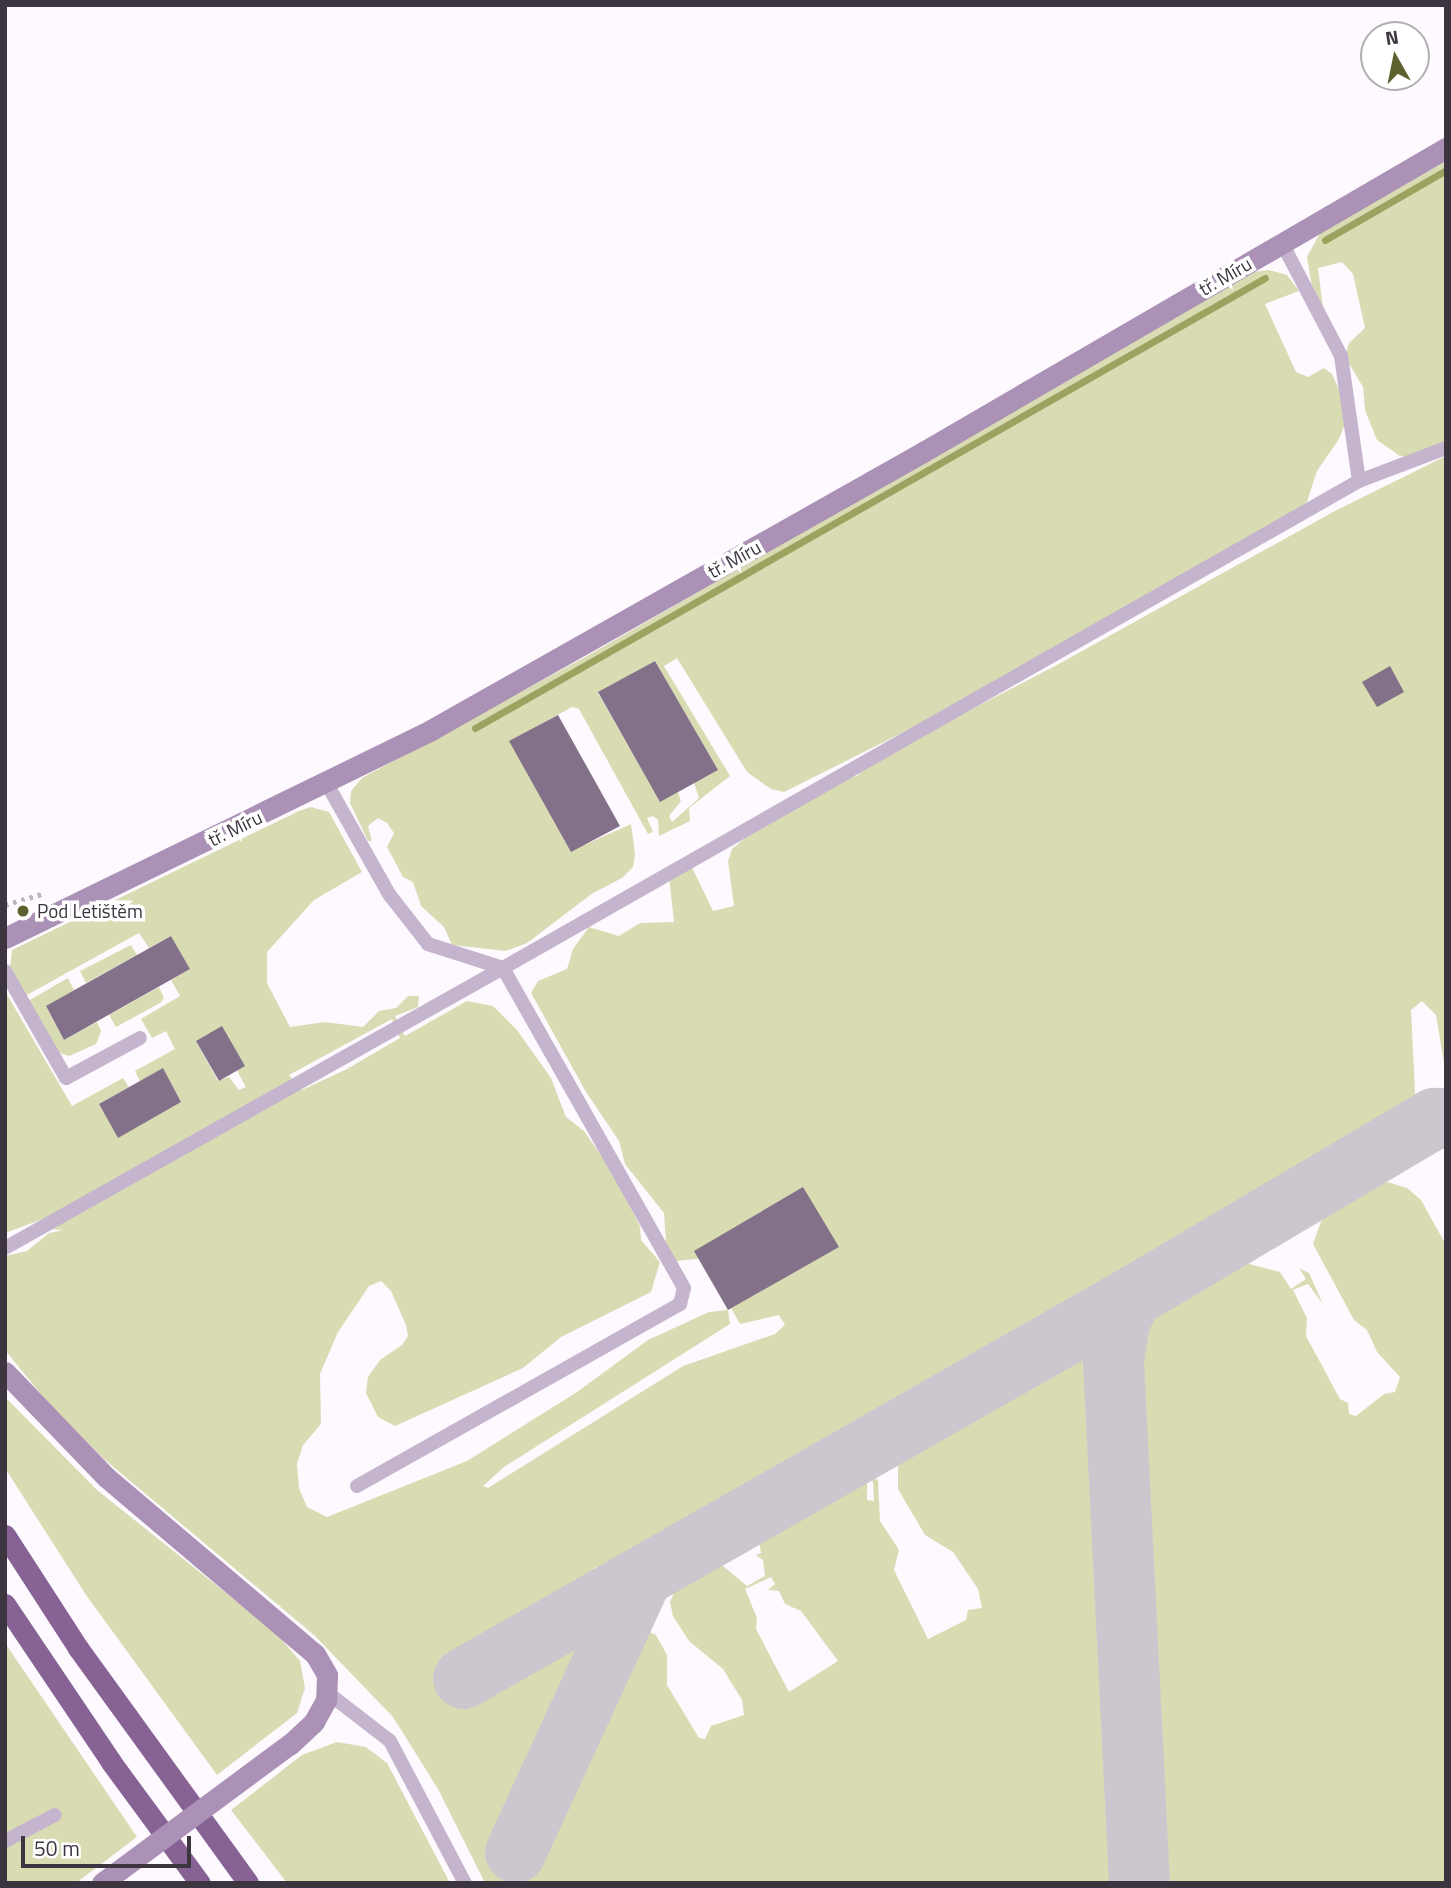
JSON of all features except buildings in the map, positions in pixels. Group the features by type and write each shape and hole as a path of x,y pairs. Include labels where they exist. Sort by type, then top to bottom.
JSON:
{"highway":[{"path":"5,1535 86,1659 248,1883"},
{"path":"5,1604 111,1762 200,1883"}],"main road":[{"name":"tř. Míru","path":"5,938 327,784 911,459 1446,148"},
{"path":"5,1372 106,1477 307,1645 325,1669 328,1693 320,1714 289,1744 102,1883"}],"lane":[{"path":"1282,243 1341,356 1359,481"},
{"path":"5,1248 1359,481 1446,448"},
{"path":"327,784 389,894 428,944 503,968 684,1288 680,1304 357,1486"},
{"path":"5,971 66,1078 140,1038"},
{"path":"328,1693 390,1741 465,1883"},
{"path":"5,1841 55,1815"}],"path":[{"path":"5,905 51,892"}],"green space":[{"path":"1446,161 1446,441 1410,457 1400,456 1377,440 1365,410 1363,387 1345,357 1349,343 1365,328 1353,274 1342,262 1318,268 1323,307 1312,287 1307,257 1320,233"},
{"path":"1269,270 1287,275 1299,291 1265,304 1296,372 1308,377 1324,368 1332,374 1345,402 1345,424 1339,439 1317,471 1307,502 1294,512 950,709 784,792 771,789 747,772 677,658 664,666 730,776 689,808 690,821 659,836 658,820 653,816 647,818 653,832 648,834 579,709 572,707 510,741 571,851 631,824 635,854 633,867 622,878 593,893 527,943 506,951 452,945 444,927 421,906 413,882 403,877 387,847 394,833 387,823 378,818 368,826 372,841 368,841 350,803 351,791 362,778 587,656 1253,272","holes":["655,661 717,770 694,783 699,798 672,822 669,816 681,801 678,792 660,801 598,693"]},
{"path":"1446,456 1446,1075 1436,1015 1422,1001 1411,1010 1416,1111 1392,1129 1345,1160 970,1367 882,1422 858,1445 839,1448 816,1472 710,1535 594,1568 588,1579 463,1660 459,1667 462,1684 474,1686 524,1652 608,1614 516,1804 514,1846 532,1855 566,1787 558,1784 561,1772 570,1776 576,1766 643,1629 656,1635 667,1655 667,1685 699,1738 705,1739 711,1726 744,1715 742,1700 723,1669 689,1641 673,1616 670,1602 680,1579 675,1574 693,1569 692,1564 716,1567 723,1549 741,1542 732,1547 723,1566 747,1586 765,1576 763,1560 756,1555 761,1553 759,1541 750,1538 761,1534 782,1516 835,1490 839,1477 843,1486 854,1489 856,1465 858,1480 863,1472 867,1483 867,1500 874,1501 873,1482 867,1475 878,1480 880,1521 899,1550 894,1570 928,1639 966,1620 968,1610 982,1608 978,1589 953,1552 925,1535 898,1489 898,1450 948,1423 947,1417 954,1419 990,1398 988,1387 1021,1381 1041,1367 1045,1358 1047,1363 1084,1360 1094,1369 1098,1383 1112,1704 1117,1739 1113,1737 1118,1883 485,1883 438,1789 393,1717 315,1636 104,1459 48,1403 5,1350 5,1256 27,1251 49,1233 63,1230 48,1229 43,1219 5,1233 5,991 72,1106 123,1078 129,1087 99,1104 118,1137 181,1102 163,1069 140,1081 135,1071 175,1049 166,1031 152,1038 141,1019 180,996 171,980 190,969 171,936 149,948 139,933 25,996 10,968 12,950 299,811 311,807 329,812 362,872 314,900 267,952 267,983 290,1027 325,1022 363,1027 379,1011 396,1008 408,996 419,996 418,1007 395,1016 405,1036 467,1001 493,1006 517,1030 551,1078 566,1117 584,1131 612,1171 640,1226 641,1240 660,1262 651,1292 561,1337 523,1368 395,1426 378,1417 366,1393 368,1377 380,1360 402,1345 408,1336 406,1325 391,1291 381,1281 369,1286 338,1332 320,1374 321,1424 303,1445 297,1464 299,1488 307,1507 327,1517 467,1461 577,1392 648,1340 709,1312 728,1310 730,1324 504,1467 483,1486 488,1488 683,1366 775,1334 785,1325 779,1315 740,1324 731,1308 838,1247 675,1261 666,1243 664,1213 625,1164 619,1141 586,1092 531,993 538,981 567,969 573,949 589,927 619,936 640,923 674,922 668,867 688,859 713,911 734,906 728,861 732,849 745,838 847,777 857,776 879,757 1055,666 1333,512","holes":["392,1019 400,1038 347,1069 302,1090 289,1075","196,1041 244,1066 237,1071 246,1087 239,1090 229,1077 218,1081","771,1577 775,1584 768,1590 779,1591 785,1604 801,1611 838,1661 789,1692 756,1629 757,1618 745,1589"]},
{"path":"131,945 137,955 86,983 80,971"},
{"path":"68,978 74,990 46,1007 64,1040 97,1022 101,1031 96,1044 69,1056 57,1052 28,1001"},
{"path":"159,987 164,998 160,1003 116,1027 109,1015"},
{"path":"1381,1180 1407,1188 1421,1200 1446,1245 1446,1883 1154,1883 1149,1870 1151,1808 1144,1759 1147,1731 1133,1392 1127,1369 1135,1338 1157,1303 1231,1259 1280,1272 1291,1289 1306,1279 1299,1268 1309,1273 1323,1304 1308,1284 1293,1290 1307,1318 1306,1336 1340,1399 1348,1403 1349,1414 1356,1416 1384,1394 1395,1392 1400,1377 1377,1352 1367,1330 1354,1320 1313,1244 1324,1213 1335,1200"},
{"path":"5,1397 97,1490 276,1633 300,1661 305,1688 297,1713 217,1775 86,1595 5,1468"},
{"path":"5,1643 137,1837 76,1883 5,1883"},
{"path":"337,1742 366,1747 387,1763 450,1883 287,1883 231,1810 302,1755"}],"waterway":[{"path":"1325,240 1446,170"},
{"path":"475,728 1265,278"}],"taxiway":[{"path":"1139,1883 1113,1360 1119,1321 1131,1297 1434,1118 1446,1118"},
{"path":"463,1678 1131,1297"},
{"path":"515,1852 640,1580"}],"place":[{"name":"Pod Letištěm","path":"23,911"}]}
